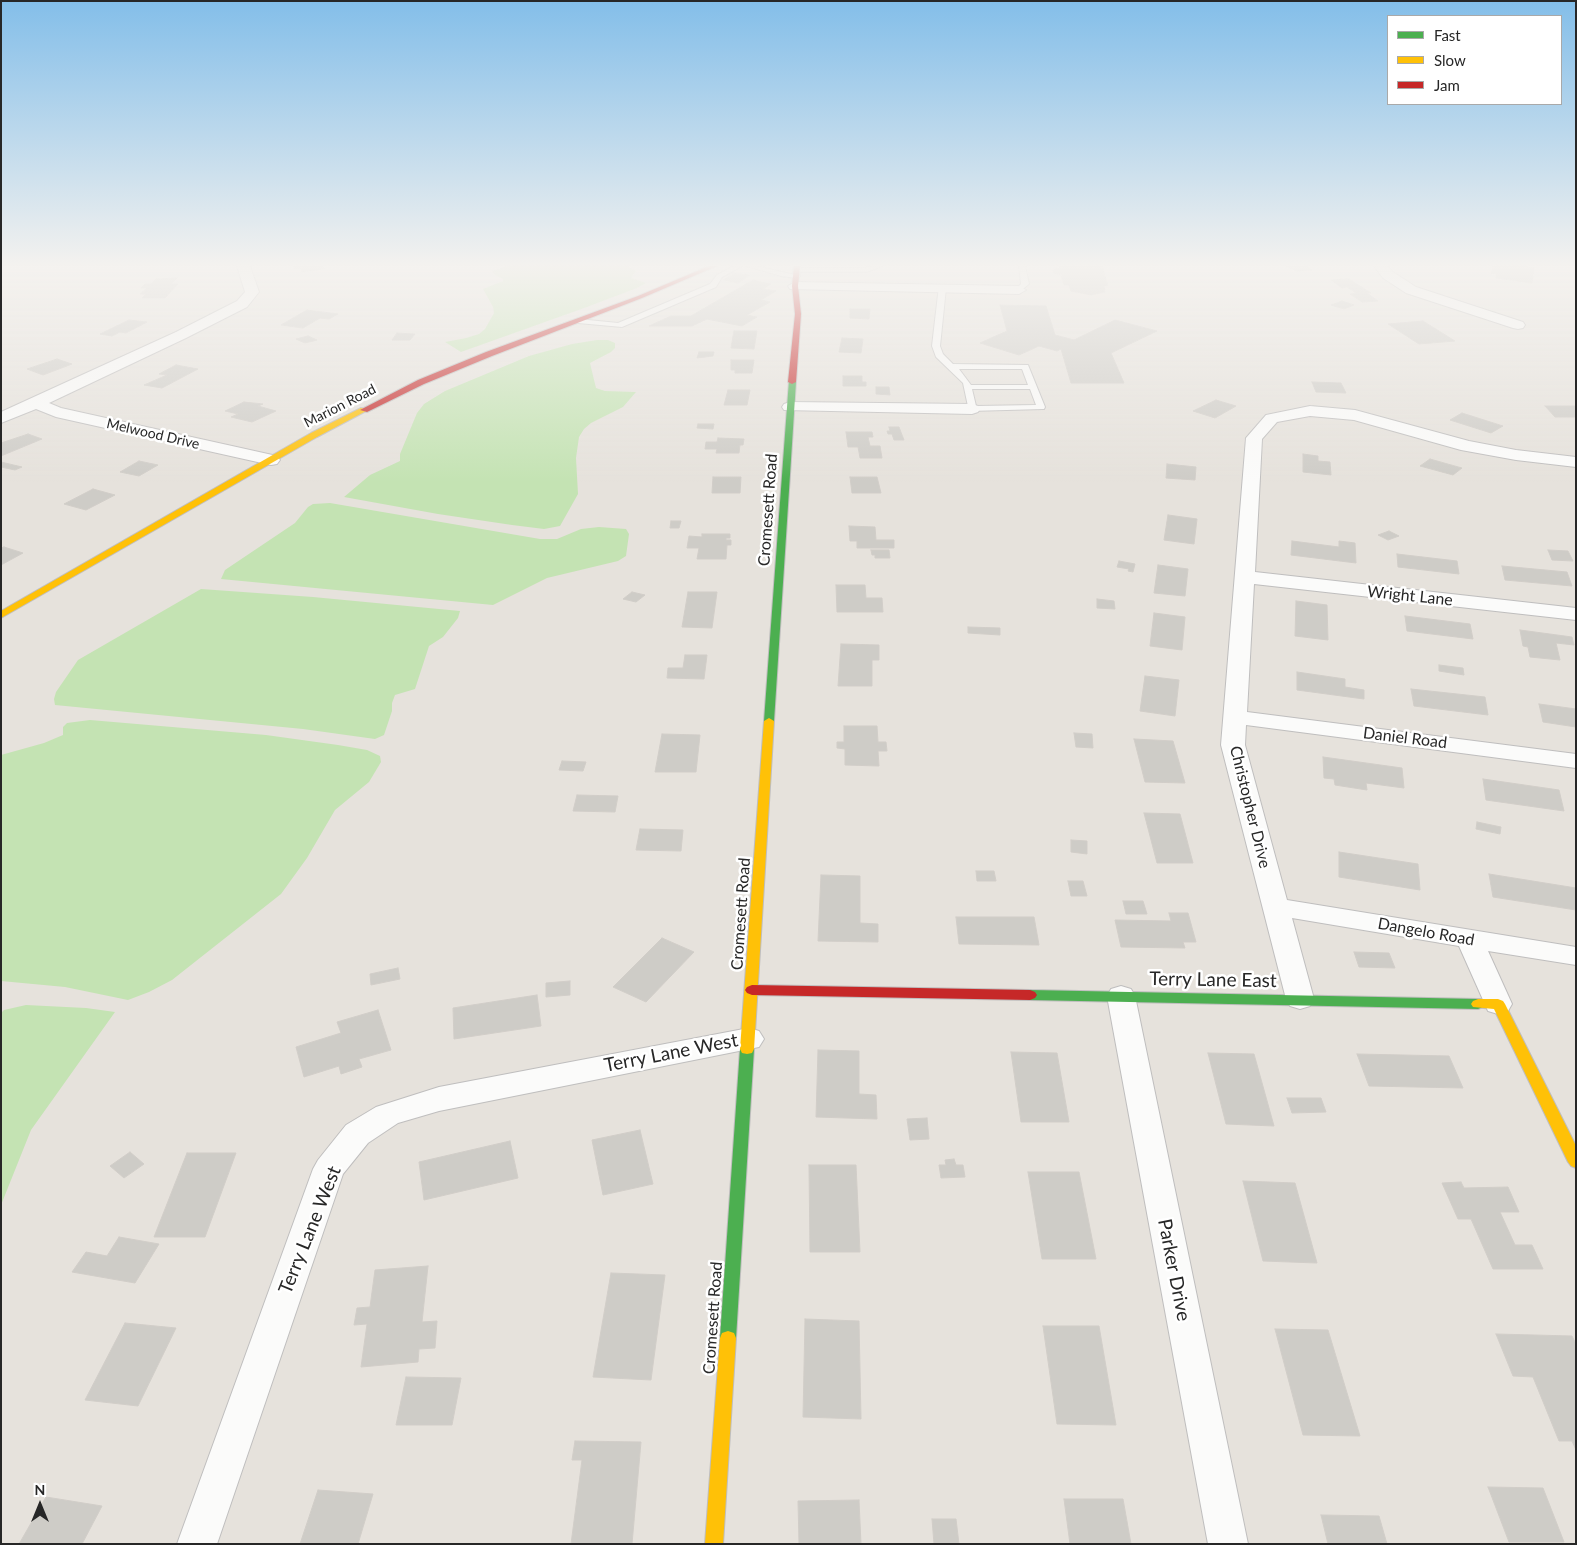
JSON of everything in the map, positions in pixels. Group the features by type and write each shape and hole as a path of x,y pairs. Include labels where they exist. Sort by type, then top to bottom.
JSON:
{"street":[{"path":"1,418 174,338"},
{"name":"Marion Road","path":"1,615 346,418 416,384 532,338"},
{"name":"Cromesett Road","path":"714,1544 796,338"},
{"name":"Melwood Drive","path":"36,403 56,412 271,460"},
{"path":"790,407 972,409"},
{"name":"Christopher Drive","path":"1300,1000 1233,745 1254,438 1272,418 1310,411 1355,415 1475,447 1516,455 1576,462"},
{"name":"Wright Lane","path":"1244,577 1576,614"},
{"name":"Daniel Road","path":"1234,717 1576,761"},
{"name":"Dangelo Road","path":"1277,907 1576,956"},
{"path":"1470,940 1498,1004 1576,1162"},
{"name":"Terry Lane East","path":"752,990 1498,1004"},
{"name":"Parker Drive","path":"1121,996 1228,1544"},
{"name":"Terry Lane West","path":"197,1544 330,1169 358,1134 387,1115 439,1099 639,1058 749,1039"}],"lane":[{"path":"937,338 936,346 939,355 951,366 962,376 967,387 972,409 1041,407 1025,366 951,366"},
{"path":"967,387 1033,387"}],"green space":[{"path":"465,338 500,338 461,352 445,342"},
{"path":"608,340 615,343 615,348 590,363 596,388 605,391 636,392 623,407 591,423 579,437 576,458 578,494 560,526 544,529 512,525 344,497 370,475 400,461 400,454 417,413 424,404 445,391 529,356 572,344"},
{"path":"330,503 540,539 557,539 581,529 599,527 626,529 629,534 626,556 618,561 547,578 493,605 221,579 225,570 295,523 308,507 313,504"},
{"path":"201,589 313,597 460,611 458,618 443,637 429,646 415,689 395,695 384,735 375,739 303,729 55,705 56,692 78,660"},
{"path":"90,720 266,735 338,745 367,750 380,756 381,762 369,782 335,810 307,858 281,894 172,980 128,1000 65,987 1,981 1,755 44,743 63,735 63,727 67,723"},
{"path":"26,1005 86,1008 115,1012 31,1130 1,1205 1,1013 4,1010"}],"building":[{"path":"313,338 317,340 305,343 296,339"},
{"path":"393,338 412,338 410,340 392,340"},
{"path":"733,338 756,338 754,349 731,348"},
{"path":"842,338 863,339 861,353 839,352"},
{"path":"991,338 1067,338 1074,340 1078,338 1142,338 1111,353 1124,383 1071,383 1061,349 1057,351 1039,346 1019,355 980,343"},
{"path":"1410,338 1450,338 1455,341 1419,344"},
{"path":"699,352 714,352 713,356 697,358"},
{"path":"57,359 72,364 43,375 27,369"},
{"path":"731,360 754,360 752,373 735,373 735,370 731,370"},
{"path":"176,365 198,369 162,388 144,385 167,375 159,374"},
{"path":"843,376 862,376 862,382 866,382 866,386 843,386"},
{"path":"1312,382 1341,383 1346,393 1316,392"},
{"path":"876,387 889,387 890,395 876,394"},
{"path":"728,390 750,390 747,405 724,405"},
{"path":"1216,400 1236,406 1215,418 1193,411"},
{"path":"244,402 263,404 258,406 276,411 252,422 231,417 238,414 225,411"},
{"path":"1545,406 1576,406 1576,417 1555,417"},
{"path":"1462,413 1503,426 1491,433 1450,420"},
{"path":"698,424 714,424 713,429 697,428"},
{"path":"889,427 899,427 904,440 894,440 892,434 888,434 887,431 890,431"},
{"path":"846,432 872,432 873,437 868,437 870,446 880,446 882,458 860,458 858,447 848,447"},
{"path":"28,434 42,439 1,456 1,443"},
{"path":"718,438 744,439 743,445 740,445 739,453 716,453 717,449 705,449 706,442 717,442"},
{"path":"1303,454 1318,456 1318,461 1330,462 1331,475 1303,472"},
{"path":"1430,459 1462,468 1453,475 1420,466"},
{"path":"139,461 158,465 139,476 120,472"},
{"path":"1,462 22,467 15,470 1,467"},
{"path":"1167,464 1196,467 1195,480 1166,478"},
{"path":"713,477 741,477 740,493 712,493"},
{"path":"850,477 877,477 881,493 852,493"},
{"path":"93,489 115,495 86,510 64,504"},
{"path":"1168,515 1197,519 1194,544 1164,540"},
{"path":"671,521 681,521 679,528 670,528"},
{"path":"849,526 875,527 876,540 894,540 894,548 857,548 857,541 850,541"},
{"path":"1389,531 1399,536 1388,540 1378,535"},
{"path":"702,534 730,534 730,538 726,538 726,540 731,540 731,545 727,545 726,559 697,559 699,548 687,548 689,536 702,537"},
{"path":"1292,541 1339,547 1339,541 1355,543 1356,563 1291,555"},
{"path":"4,547 23,553 1,565 1,548"},
{"path":"871,550 889,550 890,558 875,558"},
{"path":"1548,550 1568,551 1573,561 1552,560"},
{"path":"1397,554 1457,561 1459,574 1398,567"},
{"path":"1119,561 1135,564 1133,572 1128,571 1129,569 1117,567"},
{"path":"1158,565 1188,569 1185,596 1154,593"},
{"path":"1502,566 1567,572 1572,586 1505,580"},
{"path":"836,585 865,585 866,598 882,598 883,612 837,612"},
{"path":"632,592 645,595 636,602 623,599"},
{"path":"688,592 717,592 712,628 682,627"},
{"path":"1097,599 1114,601 1115,609 1097,608"},
{"path":"1296,601 1327,605 1328,640 1295,636"},
{"path":"1154,613 1185,617 1182,650 1150,646"},
{"path":"1405,616 1470,624 1473,639 1407,631"},
{"path":"968,627 1000,628 1000,635 968,633"},
{"path":"1520,630 1572,637 1574,645 1556,643 1560,660 1530,657 1528,647 1523,646"},
{"path":"841,644 879,645 879,660 872,660 872,686 838,686"},
{"path":"685,655 707,655 704,679 667,678 668,668 683,668"},
{"path":"1439,665 1463,668 1464,675 1439,671"},
{"path":"1297,672 1345,679 1345,687 1364,690 1364,699 1297,690"},
{"path":"1145,676 1179,680 1175,716 1140,711"},
{"path":"1411,689 1485,697 1488,715 1414,706"},
{"path":"1539,704 1576,709 1576,727 1543,722"},
{"path":"844,726 877,726 878,742 886,742 887,751 878,751 879,766 845,765 845,749 837,748 837,742 844,742"},
{"path":"1074,733 1092,734 1093,748 1076,747"},
{"path":"662,734 700,735 696,772 655,772"},
{"path":"1134,739 1173,741 1185,783 1145,782"},
{"path":"1323,757 1402,768 1404,788 1366,783 1367,790 1335,785 1334,779 1324,778"},
{"path":"562,761 586,762 583,771 559,770"},
{"path":"1483,779 1559,790 1564,811 1486,800"},
{"path":"577,795 618,796 615,812 573,811"},
{"path":"1144,813 1180,814 1193,863 1157,863"},
{"path":"1477,822 1501,827 1500,834 1476,829"},
{"path":"640,829 683,830 681,851 636,850"},
{"path":"1071,840 1087,841 1087,854 1071,852"},
{"path":"1339,852 1418,864 1420,890 1339,877"},
{"path":"976,871 994,871 996,881 977,881"},
{"path":"1489,874 1576,888 1576,910 1493,897"},
{"path":"821,875 860,876 860,923 878,924 878,942 818,941"},
{"path":"1068,881 1083,881 1087,896 1071,896"},
{"path":"1123,901 1143,901 1147,914 1126,914"},
{"path":"1169,913 1188,913 1196,942 1183,942 1185,948 1121,947 1115,920 1171,921"},
{"path":"956,917 1034,917 1039,945 959,944"},
{"path":"662,938 694,952 646,1002 613,987"},
{"path":"1354,952 1389,953 1395,968 1359,967"},
{"path":"398,968 400,979 371,985 370,974"},
{"path":"570,981 570,995 546,997 546,983"},
{"path":"537,995 541,1026 454,1039 453,1008"},
{"path":"378,1010 391,1050 359,1059 362,1067 341,1074 339,1066 304,1077 296,1047 341,1033 337,1022"},
{"path":"818,1050 859,1051 859,1094 876,1095 877,1119 816,1117"},
{"path":"1011,1052 1057,1053 1069,1122 1021,1122"},
{"path":"1208,1053 1254,1054 1274,1126 1226,1124"},
{"path":"1357,1054 1449,1056 1463,1088 1369,1086"},
{"path":"1287,1098 1321,1098 1326,1112 1292,1113"},
{"path":"927,1118 929,1139 910,1140 907,1119"},
{"path":"640,1130 653,1184 603,1195 592,1140"},
{"path":"510,1141 518,1178 424,1200 419,1162"},
{"path":"130,1152 144,1164 124,1178 110,1166"},
{"path":"187,1153 236,1153 205,1237 154,1237"},
{"path":"954,1159 956,1165 963,1165 965,1177 941,1178 939,1165 946,1165 945,1160"},
{"path":"809,1165 856,1165 860,1252 810,1252"},
{"path":"1028,1172 1079,1172 1096,1259 1042,1259"},
{"path":"1243,1181 1295,1183 1317,1263 1263,1261"},
{"path":"1461,1182 1464,1188 1508,1187 1519,1212 1500,1212 1515,1245 1532,1245 1543,1269 1493,1269 1471,1219 1458,1219 1442,1183"},
{"path":"119,1237 159,1244 135,1283 72,1272 86,1252 107,1256"},
{"path":"428,1266 422,1322 437,1321 435,1348 419,1349 418,1362 361,1367 367,1324 354,1325 357,1308 370,1307 375,1270"},
{"path":"611,1273 665,1275 651,1380 593,1377"},
{"path":"805,1319 859,1321 861,1419 803,1417"},
{"path":"125,1323 176,1328 138,1406 85,1400"},
{"path":"1043,1326 1099,1326 1116,1425 1057,1424"},
{"path":"1275,1329 1328,1330 1360,1436 1303,1435"},
{"path":"1496,1334 1572,1336 1576,1344 1576,1450 1572,1441 1559,1441 1533,1377 1513,1376"},
{"path":"406,1377 461,1378 452,1425 396,1425"},
{"path":"575,1441 641,1442 632,1544 571,1544 582,1460 572,1460"},
{"path":"1488,1487 1543,1488 1564,1542 1509,1542"},
{"path":"318,1490 373,1494 358,1544 300,1544"},
{"path":"46,1497 102,1506 82,1544 19,1544"},
{"path":"1064,1499 1123,1499 1131,1544 1070,1544"},
{"path":"859,1500 861,1544 799,1544 798,1501"},
{"path":"1321,1515 1379,1516 1387,1544 1328,1544"},
{"path":"932,1519 956,1519 959,1544 934,1544"}],"traffic: fast":[{"path":"769,721 792,382"},
{"path":"1030,995 1478,1004"},
{"path":"728,1338 747,1049"}],"traffic: slow":[{"path":"1,615 314,435 364,410"},
{"path":"747,1049 769,721"},
{"path":"1478,1004 1498,1004 1576,1162"},
{"path":"714,1544 728,1338"}],"traffic: jam":[{"path":"364,410 421,382 531,338"},
{"path":"792,382 796,338"},
{"path":"752,990 1030,995"}]}
